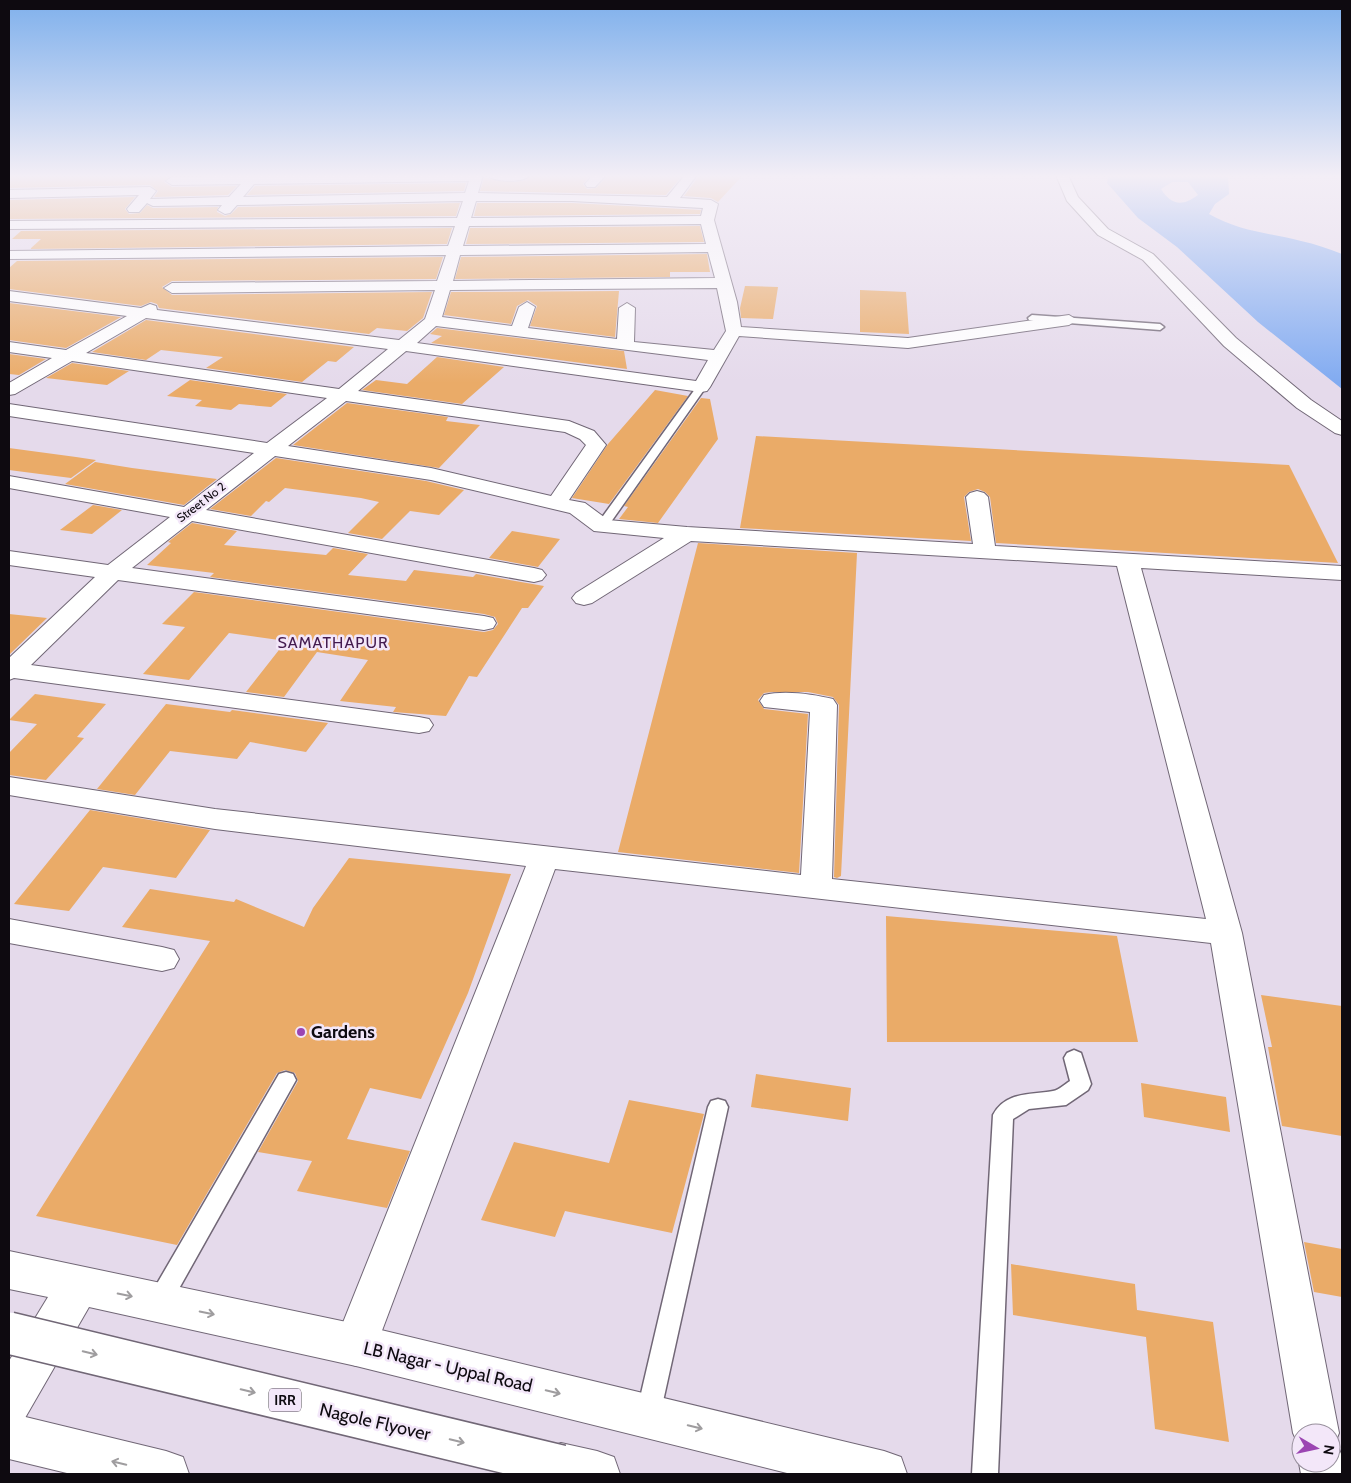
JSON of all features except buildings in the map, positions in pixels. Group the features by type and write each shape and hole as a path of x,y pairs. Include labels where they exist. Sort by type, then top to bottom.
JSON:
{"main road":[{"path":"9,390 146,312 172,288 202,244"},
{"path":"457,244 433,321 719,356"},
{"path":"9,296 405,346 701,387 734,331 712,244"},
{"path":"1125,244 1148,257 1230,342 1304,404 1342,429"},
{"path":"9,255 713,248"},
{"path":"172,288 723,282"},
{"path":"518,332 527,307"},
{"path":"625,346 627,308"},
{"path":"734,331 908,343 1069,320"},
{"name":"Street No 2","path":"9,671 114,571 405,346 433,321"},
{"path":"9,347 569,428 587,435 596,445 556,503"},
{"path":"9,410 431,474 577,508 602,526 687,534 985,552 1081,552 1127,560 1332,572"},
{"path":"9,482 534,575"},
{"path":"977,497 985,552"},
{"path":"584,598 687,534"},
{"path":"1298,551 1310,552 1332,572"},
{"path":"9,558 484,623"},
{"path":"1127,560 1226,933 1314,1423"},
{"path":"9,671 419,725"},
{"path":"774,701 824,705 816,887"},
{"path":"9,786 215,819 544,858 1226,933"},
{"path":"356,1345 544,858"},
{"path":"9,931 162,959"},
{"name":"LB Nagar - Uppal Road","path":"9,1270 356,1345 884,1474"},
{"path":"9,1402 78,1286"},
{"name":"Nagole Flyover","path":"9,1333 579,1470"},
{"path":"9,1436 166,1474"}],"lane":[{"path":"1032,318 1160,327"},
{"path":"602,526 701,387"},
{"path":"985,1474 1003,1115 1025,1101 1060,1099 1080,1084 1074,1058"},
{"path":"159,1302 286,1080"},
{"path":"648,1415 718,1107"}],"water":[{"path":"1173,244 1313,244 1342,254 1342,389 1258,322"}],"place":[{"name":"Gardens","path":"301,1032"}],"district":[{"name":"SAMATHAPUR","path":"333,642"}]}
